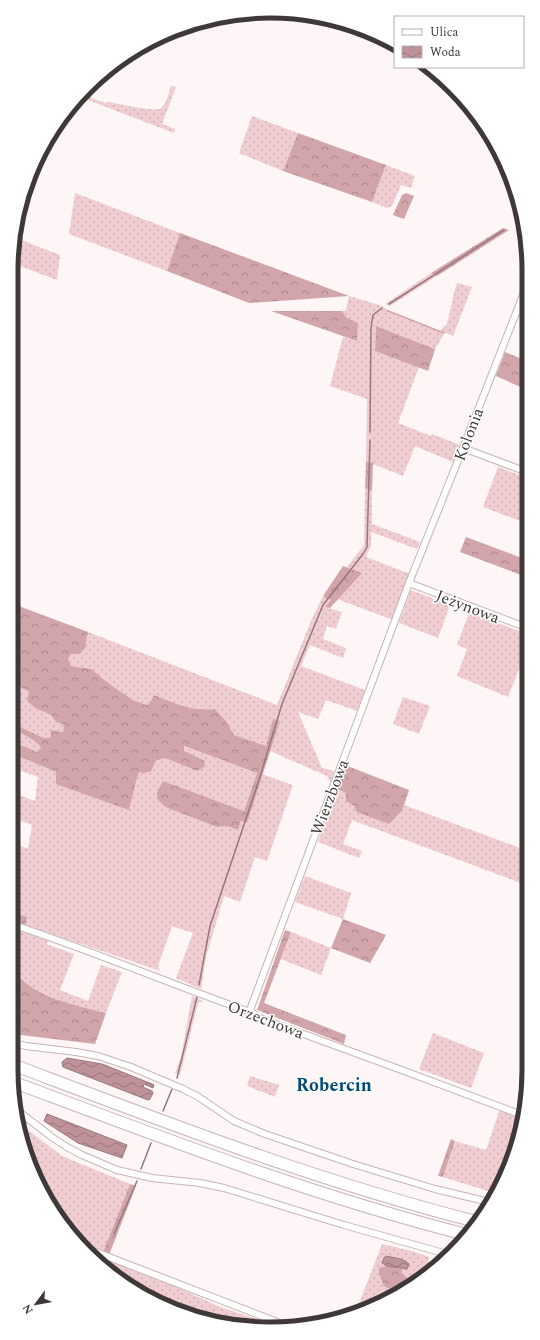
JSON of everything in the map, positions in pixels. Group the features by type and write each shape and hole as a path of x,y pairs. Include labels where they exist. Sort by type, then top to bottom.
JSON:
{"highway":[{"path":"18,1067 246,1152 345,1184 472,1220"},
{"path":"19,1084 175,1143 272,1176 351,1202 461,1233"}],"street":[{"name":"Kolonia","path":"409,583 522,298"},
{"path":"517,310 522,312"},
{"path":"463,448 522,470"},
{"name":"Jeżynowa","path":"409,583 522,626"},
{"name":"Wierzbowa","path":"250,1010 409,583"},
{"name":"Orzechowa","path":"18,926 247,1011 250,1010 257,1017 400,1069 518,1114"},
{"path":"18,1044 98,1056 131,1067 183,1089 197,1096 234,1121 265,1134 353,1164 485,1201"},
{"path":"22,1114 53,1138 82,1156 117,1170 152,1178 200,1183 224,1188 344,1225 443,1253"},
{"path":"97,1252 276,1322"}],"shaded area":[{"path":"171,86 176,87 162,124 175,129 174,133 88,100 89,97 105,103 108,102 144,109 157,109 161,108 165,103"},
{"path":"252,116 298,133 283,171 239,153"},
{"path":"386,165 415,176 411,188 401,185 392,206 387,208 372,202"},
{"path":"75,193 180,233 167,271 69,234"},
{"path":"20,239 60,255 57,280 18,265"},
{"path":"431,273 437,276 390,306 385,304"},
{"path":"457,283 472,287 453,336 441,331 444,326 446,326"},
{"path":"349,296 382,306 388,310 386,311 444,334 435,349 376,326 375,351 419,367 398,423 431,436 432,434 460,445 453,462 415,446 403,476 366,462 367,399 330,386 343,337 357,341 358,323 346,317 342,311 346,310"},
{"path":"498,467 522,476 522,522 483,507"},
{"path":"365,488 372,491 372,524 420,542 417,549 371,532 371,545 366,557 410,574 393,620 337,599 361,573 347,567 364,545"},
{"path":"411,590 450,605 438,638 399,623"},
{"path":"323,596 331,600 325,607 342,612 336,629 327,626 323,639 346,648 343,658 310,645 301,666 365,690 357,711 326,700 318,719 298,712 322,768 334,771 331,782 327,776 270,751 280,721 273,720 266,747 234,735 226,721 215,709 191,708 154,695 147,705 133,700 103,678 80,667 71,666 68,659 71,654 87,639 88,632 277,705 311,621"},
{"path":"469,613 522,632 522,670 519,669 508,697 457,676 467,649 457,645"},
{"path":"18,687 29,691 35,708 51,715 56,722 64,725 63,732 51,730 50,738 44,738 18,726"},
{"path":"403,697 430,706 419,734 393,724"},
{"path":"18,726 19,733 37,742 41,748 37,752 18,745"},
{"path":"183,746 257,773 244,811 163,781 157,799 165,807 217,827 227,826 238,830 241,821 247,823 262,774 293,785 267,861 255,857 240,902 224,896 206,957 201,989 176,978 193,933 172,926 158,966 160,971 26,925 27,917 18,914 18,845 28,849 32,825 18,820 18,795 35,801 38,777 18,770 18,756 56,772 129,810 134,784 138,774 149,765 165,758 197,771 188,754 183,751"},
{"path":"336,788 397,817 402,811 404,805 522,849 522,883 352,820 343,844 362,851 359,858 318,842"},
{"path":"305,876 351,893 343,919 295,902"},
{"path":"18,930 49,941 46,944 74,954 60,990 88,1001 101,965 122,972 106,1013 63,1002 33,988 18,977"},
{"path":"291,932 331,948 321,975 281,959"},
{"path":"192,996 203,1001 198,1003 180,1075 175,1073 181,1057"},
{"path":"433,1033 484,1053 471,1088 419,1069"},
{"path":"250,1076 279,1085 275,1097 247,1086"},
{"path":"500,1109 517,1116 509,1151 490,1192 443,1177 455,1141 486,1150"},
{"path":"25,1128 62,1156 130,1184 103,1252 92,1247 60,1210 37,1166 31,1151"},
{"path":"382,1244 412,1251 429,1257 428,1265 408,1281 402,1273 402,1269 407,1269 409,1264 401,1259 386,1256 382,1263 387,1266 383,1268 392,1290 358,1306"},
{"path":"102,1257 172,1285 220,1307 265,1322 237,1320 189,1309 159,1296 130,1280"}],"green space":[{"path":"298,133 386,165 372,202 283,171"},
{"path":"406,193 414,196 404,219 393,215 402,195"},
{"path":"503,228 509,230 437,276 431,273"},
{"path":"180,233 349,296 249,303 167,271"},
{"path":"388,310 445,332 444,334 386,311"},
{"path":"271,311 342,311 346,317 358,323 357,341"},
{"path":"376,326 435,349 428,371 375,351"},
{"path":"505,352 522,359 522,388 496,376"},
{"path":"366,462 373,463 372,491 365,488"},
{"path":"466,537 522,558 522,572 521,575 460,552"},
{"path":"343,566 362,573 330,608 325,607 331,600 323,596"},
{"path":"18,606 88,632 85,648 80,654 71,654 68,659 71,666 91,669 133,700 147,705 154,695 191,708 215,709 226,721 234,735 266,746 273,719 280,721 247,823 241,821 238,830 227,826 217,827 165,807 157,799 157,792 163,781 244,811 257,773 184,746 184,751 205,761 204,767 197,771 165,758 156,761 151,771 144,773 139,772 129,810 56,784 56,772 18,756 18,745 37,752 41,748 32,739 18,732 18,726 44,738 50,738 51,730 63,732 64,725 56,722 51,715 35,708 27,701 29,691 18,687"},
{"path":"345,765 409,790 402,811 389,824 357,812 354,806 346,801 346,793 336,788"},
{"path":"18,914 27,917 26,925 18,922"},
{"path":"343,919 386,935 370,963 331,948"},
{"path":"285,930 291,932 264,1003 346,1035 344,1044 257,1010"},
{"path":"18,976 30,986 42,993 68,1003 106,1013 95,1044 18,1034"},
{"path":"451,1139 455,1141 443,1177 438,1176"},
{"path":"130,1184 136,1186 109,1255 103,1252"},
{"path":"387,1266 402,1269 402,1273 408,1279 407,1282 392,1290 384,1286 379,1274 379,1268"}],"water":[{"path":"67,1058 102,1064 152,1084 154,1085 153,1088 144,1084 143,1087 152,1091 153,1093 148,1100 63,1067 62,1062"},
{"path":"47,1114 127,1145 122,1158 78,1143 44,1121"},
{"path":"386,1256 401,1259 407,1262 409,1264 407,1269 387,1266 382,1263"}],"waterway":[{"path":"389,304 504,230"},
{"path":"370,432 371,328 373,315 382,308"},
{"path":"199,985 210,926 259,780 282,704 323,605 367,547 370,440"},
{"path":"177,1078 197,997"},
{"path":"163,1111 172,1089"},
{"path":"141,1169 151,1143"},
{"path":"114,1234 137,1181"}],"district":[{"name":"Robercin","path":"334,1085"}]}
